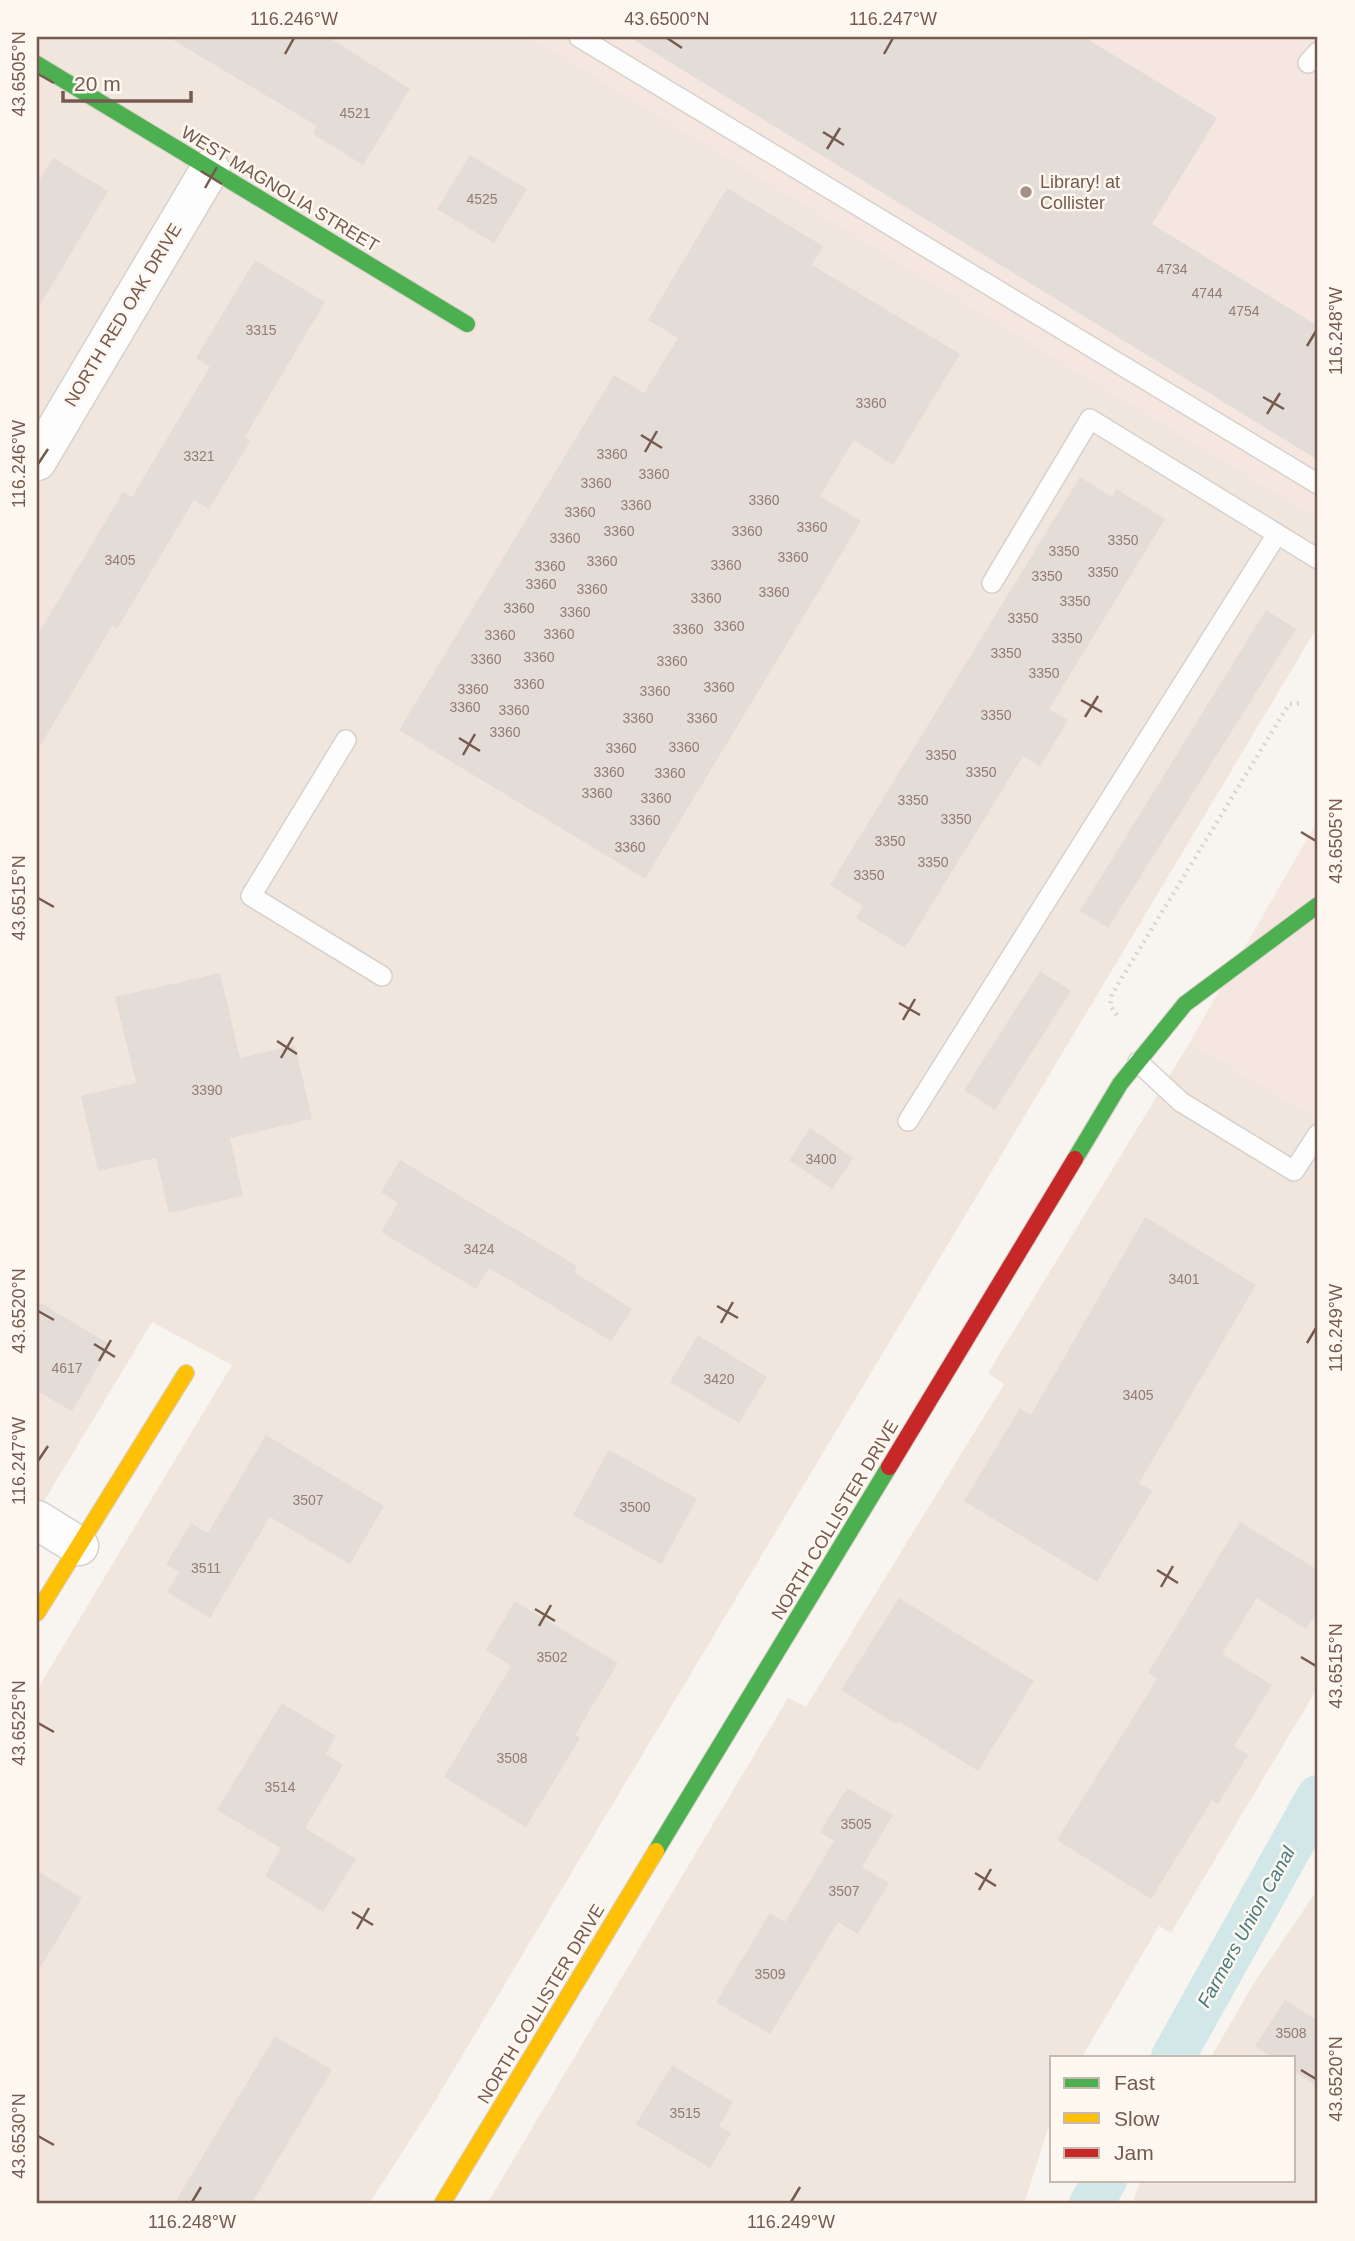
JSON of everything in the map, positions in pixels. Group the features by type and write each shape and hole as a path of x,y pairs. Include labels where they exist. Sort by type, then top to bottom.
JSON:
{"street":[{"name":"WEST MAGNOLIA STREET","path":"37,64 467,324"},
{"name":"NORTH RED OAK DRIVE","path":"37,461 210,169"},
{"name":"NORTH COLLISTER DRIVE","path":"443,2204 1120,1084 1185,1004 1318,905"},
{"path":"37,1613 186,1373"},
{"path":"37,1520 79,1546"}],"lane":[{"path":"579,37 1318,484"},
{"path":"992,583 1090,419 1318,559"},
{"path":"908,1121 1277,534"},
{"path":"346,740 251,896 383,976"},
{"path":"1138,1062 1181,1102 1294,1171 1318,1134"}],"path":[{"path":"1117,1015 1110,1004 1112,994 1289,704 1303,703"}],"shaded area":[{"path":"37,37 531,37 1318,518 1318,626 432,2106 369,2204 37,2204 37,1690 232,1365 152,1322 37,1513"},
{"path":"531,37 1318,37 1318,518 616,89"},
{"path":"1318,820 1318,1119 1190,1042"},
{"path":"1190,1042 1318,1119 1318,1687 1171,1933 1159,1926 1083,2056 1050,2056 1050,2122 1024,2204 487,2204 788,1698 806,1707 1004,1384 988,1373"},
{"path":"1318,1889 1318,2204 1132,2204 1140,2182 1296,2182 1296,2056 1212,2056 1254,1983"}],"building":[{"path":"168,37 328,37 410,89 363,165 313,134 317,126"},
{"name":"Library! at Collister","path":"629,37 1084,37 1217,118 1152,224 1318,326 1318,460"},
{"path":"470,155 527,189 494,243 437,209"},
{"path":"53,158 108,191 37,310 37,184"},
{"path":"727,188 823,246 812,265 960,354 893,465 854,440 820,496 861,521 645,879 399,730 614,375 644,393 678,338 648,320"},
{"path":"255,260 325,302 245,437 251,440 209,509 194,500 117,629 112,626 37,751 37,636 123,492 132,497 210,367 196,358"},
{"path":"1080,477 1112,497 1116,489 1165,519 1049,709 1068,720 1040,767 1023,756 905,948 856,918 863,906 830,885"},
{"path":"1266,610 1296,629 1108,928 1080,911"},
{"path":"1040,971 1071,991 995,1110 964,1090"},
{"path":"220,973 240,1058 295,1045 312,1119 230,1138 243,1196 169,1213 156,1158 98,1171 81,1096 136,1083 115,997"},
{"path":"810,1128 853,1158 832,1189 789,1160"},
{"path":"400,1160 577,1266 574,1272 632,1309 611,1341 489,1268 476,1289 381,1232 398,1203 381,1192"},
{"path":"1145,1217 1256,1285 1139,1483 1152,1491 1097,1582 964,1501 1020,1408 1031,1415"},
{"path":"37,1301 111,1345 72,1411 37,1391"},
{"path":"698,1335 767,1377 739,1423 670,1382"},
{"path":"266,1435 384,1506 350,1564 270,1517 210,1618 167,1592 179,1572 166,1564 191,1523 208,1533"},
{"path":"609,1450 697,1499 661,1564 573,1515"},
{"path":"1240,1522 1318,1570 1318,1610 1306,1629 1257,1598 1222,1654 1272,1685 1234,1746 1248,1755 1218,1804 1212,1800 1151,1899 1057,1840 1157,1679 1148,1673"},
{"path":"899,1598 1034,1681 978,1771 898,1721 896,1724 841,1690"},
{"path":"515,1601 618,1663 575,1735 580,1738 526,1827 444,1777 511,1666 486,1650"},
{"path":"282,1703 336,1736 326,1754 343,1765 305,1828 356,1859 323,1912 265,1876 281,1848 217,1810"},
{"path":"847,1788 893,1815 862,1867 889,1883 858,1934 838,1922 770,2034 716,2002 770,1913 785,1922 834,1841 820,1832"},
{"path":"37,1871 82,1898 37,1973"},
{"path":"1285,2000 1318,2021 1318,2087 1296,2072 1296,2056 1270,2056 1255,2046"},
{"path":"275,2036 332,2070 251,2204 174,2204"},
{"path":"672,2065 733,2102 719,2126 731,2133 710,2168 636,2124"}],"waterway":[{"name":"Farmers Union Canal","path":"1174,2056 1318,1797"},
{"name":"Farmers Union Canal","path":"1091,2204 1104,2182"}],"traffic: fast":[{"path":"37,64 467,324"},
{"path":"1075,1159 1120,1084 1185,1004 1318,905"},
{"path":"656,1851 889,1467"}],"traffic: slow":[{"path":"37,1613 186,1373"},
{"path":"442,2204 656,1851"}],"traffic: jam":[{"path":"889,1467 1075,1159"}],"place":[{"name":"Library! at Collister","path":"1026,192"}]}
